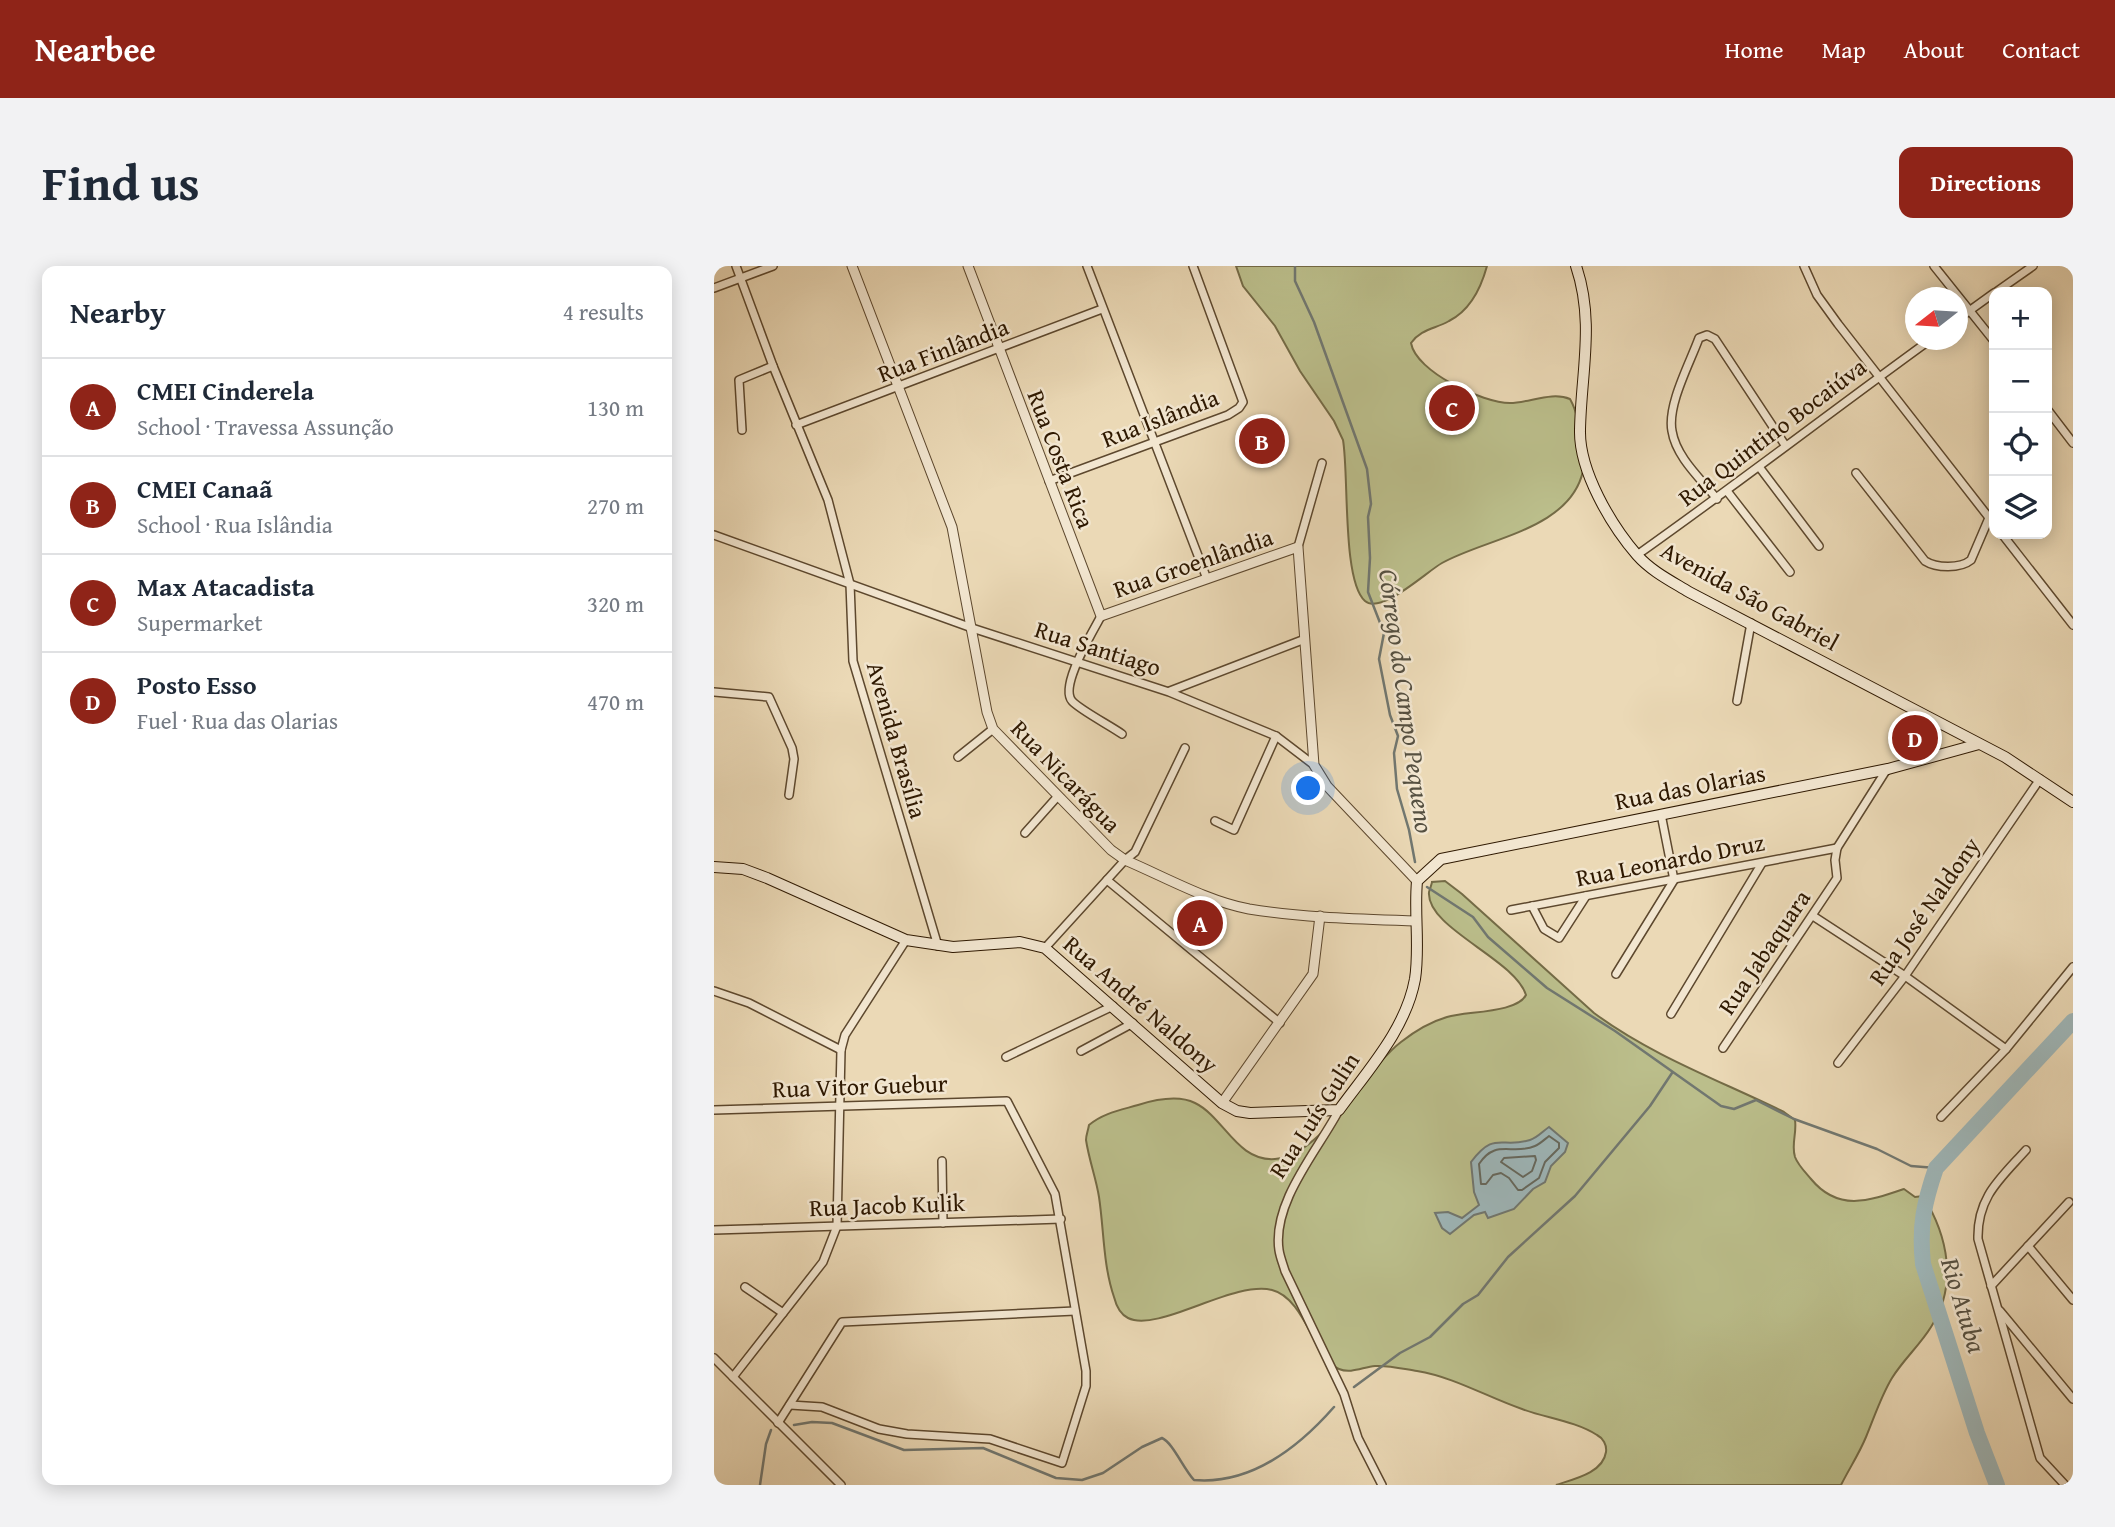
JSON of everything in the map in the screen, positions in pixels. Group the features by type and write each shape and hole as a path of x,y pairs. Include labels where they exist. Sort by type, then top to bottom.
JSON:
{"main road":[{"name":"Avenida São Gabriel","path":"1576,266 1585,298 1587,328 1581,452 1587,473 1600,497 1637,555 1664,577 1979,744 2040,779 2073,802"},
{"name":"Rua das Olarias","path":"1417,881 1441,859 1888,769 1979,744"},
{"name":"Rua André Naldony","path":"714,867 743,869 767,877 906,940 953,947 1020,942 1045,948 1222,1103 1237,1111 1250,1113 1339,1110"},
{"name":"Rua Luís Gulin","path":"1339,1110 1397,1029 1407,1004 1417,955 1417,881"}],"street":[{"name":"Avenida Brasília","path":"736,266 796,425 828,500 850,584 853,661 938,946"},
{"path":"714,288 773,266"},
{"name":"Rua Nicarágua","path":"852,266 952,527 987,712 993,729 1111,850 1125,860 1220,901 1249,909 1415,921"},
{"name":"Rua Costa Rica","path":"968,266 1101,616"},
{"path":"1087,266 1207,579"},
{"name":"Rua Islândia","path":"1049,481 1228,415 1239,408 1243,402 1193,266"},
{"path":"1804,266 1817,295 1989,517"},
{"path":"1934,266 1989,335"},
{"path":"2004,287 2034,266"},
{"path":"1970,310 1989,297"},
{"name":"Rua Finlândia","path":"796,425 1102,309"},
{"path":"1717,499 1681,454 1672,431 1673,407 1699,338 1707,335 1715,339 1785,445"},
{"name":"Rua Quintino Bocaiúva","path":"1637,555 1717,499 1785,445 1916,350"},
{"path":"742,430 739,380 773,366"},
{"path":"2050,413 2073,443"},
{"path":"1314,765 1298,547 1322,463"},
{"path":"1760,467 1819,546"},
{"path":"1856,473 1925,561 1933,566 1965,565 1971,560 1989,527"},
{"path":"1727,491 1790,572"},
{"name":"Rua Santiago","path":"714,536 972,628 1169,692 1276,736 1314,765 1327,786 1417,881"},
{"path":"2006,539 2073,625"},
{"name":"Rua Groenlândia","path":"1101,616 1298,547"},
{"path":"1101,616 1068,689 1071,701 1122,734"},
{"path":"1737,701 1751,624"},
{"path":"1169,692 1306,639"},
{"path":"714,692 769,696 792,748 789,795"},
{"path":"958,757 993,729"},
{"path":"1215,821 1234,830 1276,736"},
{"path":"1045,948 1135,852 1185,748"},
{"path":"1837,848 1888,769"},
{"name":"Rua José Naldony","path":"1838,1063 1905,976 2040,779"},
{"path":"1025,832 1058,796"},
{"path":"1616,974 1674,880 1661,814"},
{"name":"Rua Leonardo Druz","path":"1511,910 1837,848"},
{"name":"Rua Jabaquara","path":"1723,1048 1837,878 1837,848"},
{"path":"1671,1014 1762,863"},
{"path":"1107,880 1280,1023"},
{"path":"1532,906 1544,929 1559,938 1586,895"},
{"path":"1222,1103 1313,974 1320,916"},
{"path":"1813,916 1905,976 2006,1049"},
{"path":"733,1377 823,1262 837,1226 842,1106 841,1050 845,1035 906,940"},
{"path":"1941,1117 2006,1049 2073,967"},
{"path":"714,991 749,1003 841,1050"},
{"path":"1006,1057 1114,1006"},
{"path":"1081,1051 1133,1023"},
{"name":"Rua Vitor Guebur","path":"714,1110 1007,1101 1055,1194 1061,1219"},
{"name":"Rua Luís Gulin","path":"1339,1110 1324,1139 1286,1198 1279,1249 1285,1271 1344,1394 1358,1438 1382,1485"},
{"path":"2026,1150 1993,1187 1979,1213 1978,1239 2040,1458 2065,1485"},
{"path":"942,1161 943,1223"},
{"path":"1991,1286 2068,1202"},
{"path":"790,1405 822,1407 879,1429 907,1434 990,1439 1062,1463 1086,1386 1086,1371 1061,1219"},
{"name":"Rua Jacob Kulik","path":"714,1230 1061,1219"},
{"path":"2028,1246 2073,1300"},
{"path":"746,1287 783,1313"},
{"path":"1997,1307 2073,1399"},
{"path":"778,1423 842,1322 1075,1311"},
{"path":"714,1358 841,1485"}],"green space":[{"path":"1236,266 1487,266 1482,282 1469,305 1457,316 1419,335 1411,343 1416,354 1437,375 1484,398 1510,403 1556,396 1570,399 1578,421 1584,461 1575,491 1562,507 1524,530 1442,563 1392,598 1372,604 1365,601 1358,590 1353,572 1343,440 1275,326 1243,286"},
{"path":"1445,881 1594,1013 1663,1055 1784,1112 1795,1120 1795,1157 1821,1189 1843,1200 1854,1201 1904,1189 1915,1197 1923,1196 1939,1227 1944,1244 1947,1278 1945,1294 1931,1327 1888,1385 1841,1485 1556,1485 1587,1474 1599,1465 1606,1452 1601,1438 1579,1426 1522,1409 1431,1374 1385,1366 1352,1371 1339,1369 1323,1354 1293,1304 1272,1290 1238,1292 1158,1319 1141,1321 1128,1318 1119,1309 1108,1273 1099,1197 1086,1140 1089,1125 1106,1115 1144,1103 1182,1099 1205,1110 1251,1153 1262,1158 1275,1159 1293,1154 1327,1127 1387,1055 1417,1031 1447,1017 1503,1008 1521,1001 1526,995 1519,982 1455,931 1432,905 1429,892 1432,882"}],"water":[{"path":"1549,1127 1568,1143 1565,1152 1551,1166 1545,1182 1533,1189 1514,1209 1488,1218 1485,1212 1474,1215 1450,1234 1442,1228 1435,1213 1448,1212 1462,1218 1479,1205 1474,1192 1471,1162 1479,1152 1493,1143 1530,1140"}],"waterway":[{"name":"Córrego do Campo Pequeno","path":"1295,266 1295,281 1314,322 1367,469 1371,504 1368,517 1368,592 1384,633 1379,659 1390,715 1398,736 1394,753 1397,789 1415,862"},
{"name":"Córrego do Campo Pequeno","path":"1427,887 1473,917 1488,937 1547,988 1615,1031 1721,1106 1734,1109 1756,1100 1794,1119 1877,1149 1911,1166 1936,1168"},
{"name":"Rio Atuba","path":"1997,1485 1977,1433 1923,1264 1924,1215 1936,1168 2073,1021"},
{"path":"1354,1387 1400,1353 1430,1337 1463,1304 1478,1295 1508,1257 1575,1196 1650,1106 1672,1073"},
{"path":"794,1425 832,1423 904,1450 983,1448 1056,1478 1082,1480 1103,1473 1142,1447 1162,1438 1170,1445 1194,1480 1215,1480 1254,1470 1272,1461 1305,1436 1334,1407"},
{"path":"760,1485 766,1444 771,1430"}],"place":[{"name":"Max Atacadista","path":"1452,408"},
{"name":"CMEI Canaã","path":"1262,441"},
{"name":"Posto Esso","path":"1915,738"},
{"name":"CMEI Cinderela","path":"1200,923"}]}
